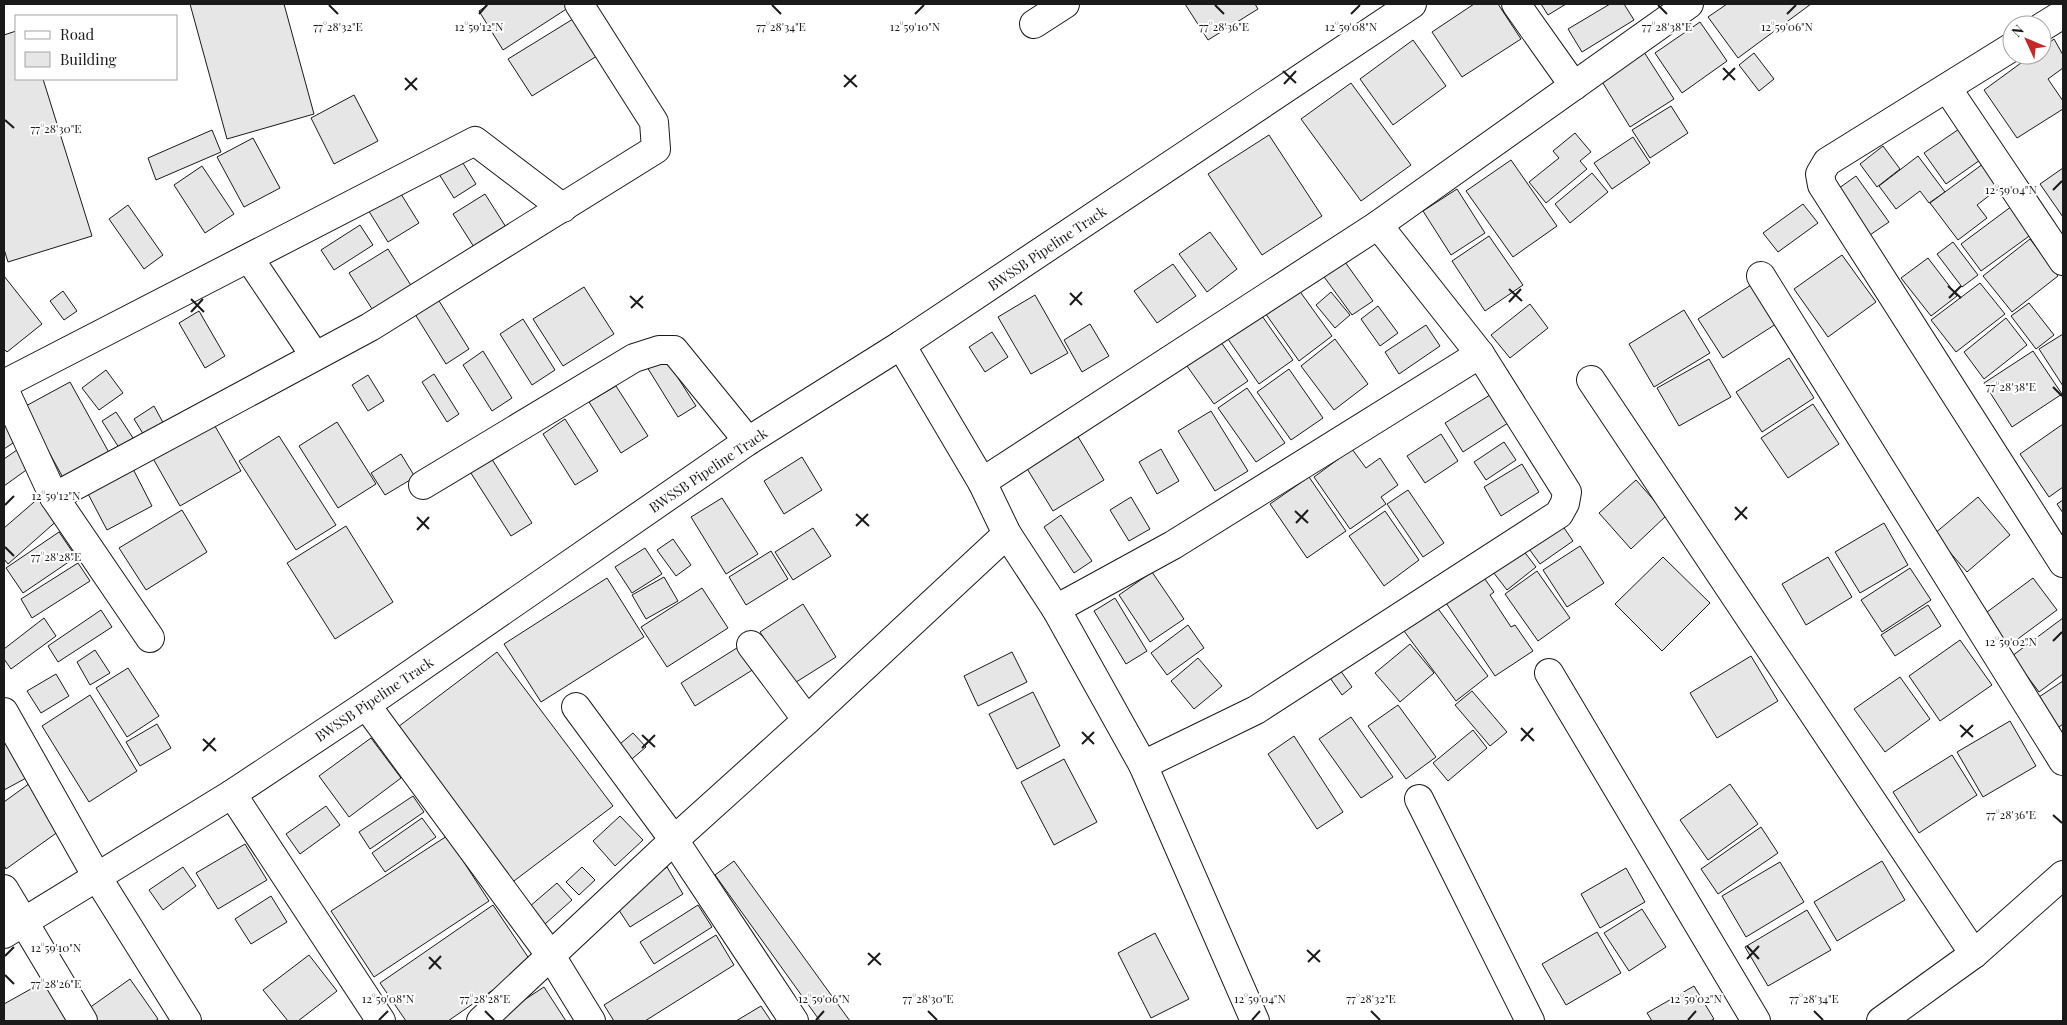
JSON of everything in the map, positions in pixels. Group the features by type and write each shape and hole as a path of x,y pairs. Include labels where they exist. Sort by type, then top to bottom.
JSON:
{"street":[{"path":"54,497 370,327 656,149 654,122 579,4"},
{"path":"1034,24 1065,4"},
{"name":"BWSSB Pipeline Track","path":"13,928 232,794 366,705 748,442 901,345 1412,4"},
{"path":"1516,4 1574,86"},
{"path":"982,482 1378,225 1689,4"},
{"path":"2052,21 2063,14"},
{"path":"2002,52 1827,162 1820,174 1822,185 2063,563"},
{"path":"1947,88 2063,261"},
{"path":"4,384 476,142 563,208"},
{"path":"1143,765 1256,710 1559,514 1565,503 1567,492 1480,354 1378,225"},
{"path":"249,258 315,356"},
{"path":"1760,276 2063,761"},
{"path":"901,345 982,482 1007,534 1056,609 1143,765 1255,1021"},
{"path":"423,486 634,358 659,350 674,350 748,442"},
{"path":"1056,609 1173,544 1480,354"},
{"path":"1590,380 1974,954"},
{"path":"4,389 54,497 150,638"},
{"path":"481,1021 674,840 807,720 1007,534"},
{"path":"751,645 807,720"},
{"path":"1549,672 1756,1021"},
{"path":"366,705 551,956 592,1021"},
{"path":"576,707 674,840 794,1021"},
{"path":"4,712 97,877 187,1021"},
{"path":"232,794 381,1021"},
{"path":"1419,799 1530,1021"},
{"path":"1880,1021 1974,954 2063,875"},
{"path":"4,889 13,928 82,1021"}],"building":[{"path":"190,4 284,4 314,114 227,139"},
{"path":"489,4 566,4 568,8 503,50 479,11"},
{"path":"1185,4 1255,4 1258,9 1208,40"},
{"path":"1474,4 1498,4 1521,39 1462,77 1432,32"},
{"path":"1541,4 1566,4 1548,15"},
{"path":"1610,4 1624,4 1634,20 1582,52 1568,29"},
{"path":"1727,4 1811,4 1738,58 1708,17"},
{"path":"573,19 597,56 532,96 508,59"},
{"path":"1700,22 1727,61 1682,93 1655,53"},
{"path":"15,31 15,80 43,80 92,236 8,262 4,249 4,35"},
{"path":"2054,39 2063,55 2063,68 2048,79 2063,101 2063,109 2017,138 1984,90 2018,65 2052,65 2052,40"},
{"path":"1413,40 1446,86 1393,125 1360,79"},
{"path":"1644,52 1674,99 1630,127 1601,80"},
{"path":"1754,53 1774,79 1759,91 1739,65"},
{"path":"1351,83 1411,165 1361,201 1301,119"},
{"path":"354,95 378,141 334,164 311,118"},
{"path":"1671,106 1688,133 1650,158 1632,130"},
{"path":"1962,127 1983,158 1946,184 1924,153"},
{"path":"212,130 221,152 156,180 148,158"},
{"path":"1575,133 1591,152 1580,161 1587,169 1546,203 1529,182 1559,158 1553,151"},
{"path":"1269,135 1322,216 1262,255 1208,174"},
{"path":"1633,137 1650,163 1612,189 1594,163"},
{"path":"253,138 280,188 244,207 217,157"},
{"path":"1883,146 1900,169 1877,187 1860,164"},
{"path":"1918,156 1945,192 1929,203 1920,191 1896,209 1879,186"},
{"path":"1991,158 2008,181 1977,205 1987,218 1958,240 1930,203"},
{"path":"461,160 476,184 454,198 439,174"},
{"path":"1511,160 1557,226 1513,257 1466,191"},
{"path":"202,166 234,214 205,233 174,185"},
{"path":"2063,168 2063,217 2040,184"},
{"path":"1592,173 1608,192 1570,223 1555,204"},
{"path":"1856,176 1889,222 1867,237 1835,191"},
{"path":"396,186 419,223 388,242 365,205"},
{"path":"1457,189 1485,233 1451,255 1423,211"},
{"path":"485,194 511,235 479,255 453,214"},
{"path":"1803,204 1818,223 1778,252 1763,233"},
{"path":"128,205 163,255 144,269 109,219"},
{"path":"2012,206 2032,234 1981,271 1961,244"},
{"path":"360,225 373,245 334,270 321,250"},
{"path":"1210,232 1237,269 1207,292 1179,254"},
{"path":"1489,236 1523,285 1485,311 1452,261"},
{"path":"2030,239 2058,276 2012,312 1983,276"},
{"path":"1953,242 1978,275 1962,287 1937,254"},
{"path":"388,249 412,287 374,312 349,273"},
{"path":"1340,255 1373,301 1352,315 1319,270"},
{"path":"1842,255 1876,302 1828,337 1794,289"},
{"path":"1928,258 1957,296 1931,316 1901,278"},
{"path":"1173,264 1196,296 1157,323 1134,291"},
{"path":"4,276 42,324 7,352 4,349"},
{"path":"1980,283 2005,314 1956,352 1931,320"},
{"path":"1751,285 1776,324 1723,358 1698,319"},
{"path":"1296,286 1332,336 1299,361 1263,310"},
{"path":"584,287 614,334 563,366 533,319"},
{"path":"63,291 77,311 64,320 50,301"},
{"path":"1331,292 1350,315 1335,328 1316,305"},
{"path":"1035,295 1068,353 1031,374 998,317"},
{"path":"436,296 469,349 446,364 413,311"},
{"path":"2029,303 2054,335 2036,349 2011,316"},
{"path":"1530,304 1548,328 1510,358 1491,335"},
{"path":"1255,306 1293,360 1259,384 1221,329"},
{"path":"1378,306 1398,333 1380,346 1361,319"},
{"path":"1684,310 1710,353 1654,387 1629,344"},
{"path":"199,311 225,356 205,368 179,323"},
{"path":"2006,318 2027,345 1984,379 1964,352"},
{"path":"523,319 555,370 532,385 500,334"},
{"path":"1090,324 1109,356 1082,372 1064,340"},
{"path":"1426,325 1440,346 1399,374 1385,352"},
{"path":"992,332 1008,357 985,372 969,347"},
{"path":"2063,334 2063,386 2039,349"},
{"path":"1216,335 1248,381 1214,404 1182,359"},
{"path":"1335,339 1368,384 1334,410 1301,366"},
{"path":"483,351 512,398 492,411 463,365"},
{"path":"2033,351 2062,394 2012,427 1984,383"},
{"path":"664,356 696,406 678,417 647,367"},
{"path":"1789,358 1814,398 1762,432 1736,392"},
{"path":"1709,359 1731,397 1679,426 1657,388"},
{"path":"1289,369 1323,418 1291,440 1257,392"},
{"path":"106,370 123,393 99,410 82,388"},
{"path":"434,374 459,414 447,422 422,382"},
{"path":"368,375 384,401 368,411 352,385"},
{"path":"70,382 112,458 66,483 24,407"},
{"path":"616,386 648,436 621,453 589,402"},
{"path":"1247,388 1285,443 1256,462 1218,408"},
{"path":"1490,395 1508,423 1463,452 1445,423"},
{"path":"1813,404 1839,444 1788,478 1761,438"},
{"path":"154,406 166,428 147,440 134,419"},
{"path":"1211,411 1248,471 1215,491 1178,431"},
{"path":"116,412 135,441 121,451 102,421"},
{"path":"4,416 19,439 4,449"},
{"path":"565,419 598,471 575,485 543,434"},
{"path":"212,421 241,471 180,506 151,455"},
{"path":"337,422 376,484 338,508 299,446"},
{"path":"2063,424 2063,487 2049,497 2020,454"},
{"path":"1441,434 1458,461 1425,483 1407,456"},
{"path":"1077,435 1104,480 1053,511 1026,467"},
{"path":"279,436 336,525 296,550 239,461"},
{"path":"1504,442 1516,460 1486,480 1474,462"},
{"path":"24,445 36,463 4,486 4,459"},
{"path":"1161,449 1179,481 1157,494 1139,462"},
{"path":"1352,449 1366,468 1380,458 1398,485 1381,497 1386,504 1350,529 1314,477"},
{"path":"488,453 532,523 511,536 467,467"},
{"path":"401,454 415,477 385,495 371,473"},
{"path":"802,457 822,490 784,514 764,481"},
{"path":"1522,464 1539,492 1501,516 1484,487"},
{"path":"132,467 152,506 107,530 86,490"},
{"path":"1309,477 1346,531 1307,558 1270,504"},
{"path":"1636,480 1667,515 1631,549 1599,513"},
{"path":"1408,490 1444,543 1423,557 1387,504"},
{"path":"41,496 60,518 8,564 4,559 4,528"},
{"path":"1131,497 1150,529 1129,541 1110,510"},
{"path":"1978,497 2010,535 1967,572 1934,534"},
{"path":"722,498 758,554 726,574 691,517"},
{"path":"2063,500 2063,513 2057,504"},
{"path":"182,510 207,552 146,590 119,548"},
{"path":"1385,511 1419,560 1384,586 1349,536"},
{"path":"1061,515 1092,561 1074,573 1044,527"},
{"path":"1560,522 1573,541 1540,564 1527,546"},
{"path":"1884,523 1908,565 1860,593 1835,552"},
{"path":"346,526 393,602 335,639 287,563"},
{"path":"813,528 831,556 793,580 775,552"},
{"path":"59,532 76,557 23,593 6,568"},
{"path":"673,539 691,565 676,576 657,550"},
{"path":"1519,545 1536,567 1507,590 1490,568"},
{"path":"1580,546 1604,583 1567,607 1543,570"},
{"path":"645,548 662,574 632,593 615,567"},
{"path":"771,551 788,579 746,605 729,577"},
{"path":"1663,557 1710,603 1662,651 1615,604"},
{"path":"1828,557 1852,597 1806,625 1782,584"},
{"path":"78,563 90,581 32,618 21,599"},
{"path":"1910,568 1931,600 1882,632 1861,600"},
{"path":"1537,571 1570,618 1538,641 1505,594"},
{"path":"1152,572 1184,619 1150,642 1119,595"},
{"path":"1480,572 1494,592 1490,595 1511,627 1515,625 1533,651 1495,676 1442,597"},
{"path":"664,577 678,601 646,619 632,595"},
{"path":"607,578 644,637 541,702 504,644"},
{"path":"2033,578 2057,610 2007,647 1983,615"},
{"path":"702,588 728,628 667,667 641,627"},
{"path":"1115,598 1147,651 1126,664 1094,611"},
{"path":"803,604 836,657 793,684 760,632"},
{"path":"1928,605 1941,626 1895,656 1881,635"},
{"path":"1436,606 1488,676 1456,701 1404,631"},
{"path":"101,610 112,627 58,662 48,646"},
{"path":"44,618 56,636 11,669 4,659 4,649"},
{"path":"2063,618 2063,674 2039,692 2012,656"},
{"path":"1188,625 1204,648 1167,675 1151,653"},
{"path":"1960,640 1992,685 1940,721 1909,676"},
{"path":"1410,644 1434,673 1400,702 1375,673"},
{"path":"740,646 754,669 695,706 681,683"},
{"path":"95,650 110,673 90,685 77,662"},
{"path":"497,652 613,806 510,884 394,730"},
{"path":"1012,652 1027,682 978,706 964,676"},
{"path":"1751,656 1778,701 1717,738 1690,693"},
{"path":"1198,658 1222,686 1194,709 1171,681"},
{"path":"1338,667 1352,687 1342,695 1328,675"},
{"path":"128,668 159,716 127,737 96,688"},
{"path":"56,674 69,696 41,713 27,691"},
{"path":"1900,677 1930,719 1885,752 1854,709"},
{"path":"2063,681 2063,724 2055,730 2036,699"},
{"path":"1472,691 1507,732 1490,746 1455,705"},
{"path":"1033,692 1060,746 1017,769 989,714"},
{"path":"90,695 137,771 89,802 42,726"},
{"path":"1398,705 1436,757 1406,779 1368,726"},
{"path":"1351,717 1393,777 1361,798 1319,739"},
{"path":"2010,721 2036,766 1983,797 1957,752"},
{"path":"157,724 171,748 140,766 126,742"},
{"path":"1473,730 1487,748 1448,781 1433,763"},
{"path":"633,733 646,747 626,764 614,749"},
{"path":"1294,736 1343,812 1317,829 1268,754"},
{"path":"4,737 28,777 4,790"},
{"path":"371,738 401,778 349,817 319,776"},
{"path":"1952,755 1977,795 1919,833 1893,792"},
{"path":"1064,759 1097,822 1054,845 1021,782"},
{"path":"30,783 62,829 6,869 4,865 4,802"},
{"path":"1730,784 1758,824 1708,860 1680,820"},
{"path":"413,796 424,812 370,849 359,832"},
{"path":"326,806 340,825 300,854 286,834"},
{"path":"620,816 643,840 615,866 593,841"},
{"path":"422,818 436,837 385,872 372,853"},
{"path":"1761,827 1778,853 1718,894 1701,869"},
{"path":"447,836 489,901 374,977 331,911"},
{"path":"245,844 267,880 218,909 196,873"},
{"path":"734,861 850,1021 820,1021 715,875"},
{"path":"1882,861 1905,900 1837,941 1814,902"},
{"path":"1780,862 1804,902 1746,937 1722,896"},
{"path":"183,867 196,886 163,910 149,890"},
{"path":"582,867 595,880 579,895 566,882"},
{"path":"667,867 683,894 630,927 613,901"},
{"path":"1626,868 1645,902 1600,928 1581,894"},
{"path":"557,883 572,900 545,924 529,907"},
{"path":"271,896 287,922 251,944 235,919"},
{"path":"493,905 532,963 448,1021 406,1021 380,983"},
{"path":"698,905 712,927 654,964 640,942"},
{"path":"1642,909 1666,947 1629,971 1604,933"},
{"path":"1807,910 1831,950 1768,986 1745,947"},
{"path":"1597,932 1621,973 1566,1005 1542,964"},
{"path":"1155,933 1189,999 1151,1018 1118,953"},
{"path":"716,935 734,965 645,1021 614,1021 604,1005"},
{"path":"309,955 337,991 298,1021 288,1021 263,990"},
{"path":"130,979 158,1019 155,1021 92,1021 85,1011"},
{"path":"45,981 68,1021 4,1021 4,1004"},
{"path":"1694,986 1714,1019 1710,1021 1652,1021 1647,1013"},
{"path":"544,987 566,1021 492,1021"},
{"path":"761,1006 771,1021 736,1021"}]}
